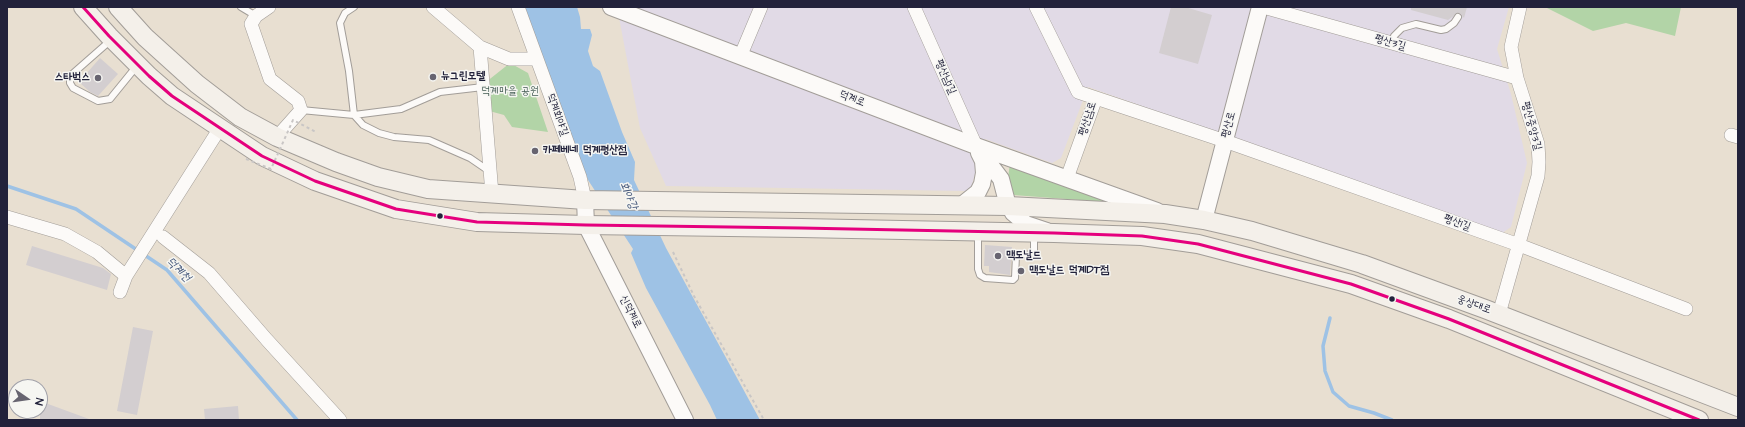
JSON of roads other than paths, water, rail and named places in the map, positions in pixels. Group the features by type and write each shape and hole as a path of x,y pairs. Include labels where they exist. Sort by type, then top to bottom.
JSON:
{"main road":[{"path":"83,7 112,39 172,96 262,156 315,181 396,209 477,222 586,225"},
{"name":"웅상대로","path":"118,7 145,37 197,84 240,117 277,137 336,162 378,177 428,189 590,200 963,204 1165,214 1204,220 1252,231 1362,264 1500,314 1738,407"},
{"name":"평산로","path":"1198,244 1204,220"},
{"name":"웅상대로","path":"586,225 1054,233 1142,236 1198,244 1246,255 1351,284 1449,319 1699,420"}],"street":[{"path":"269,7 256,16 251,24 270,79 298,101 301,110 277,137"},
{"path":"433,7 441,16 480,47 509,59 536,59"},
{"name":"덕계회야길","path":"518,7 580,177 590,200"},
{"name":"덕계로","path":"611,7 976,146 1165,214"},
{"path":"740,57 762,7"},
{"name":"평산남1길","path":"914,7 976,146"},
{"name":"평산남로","path":"1036,7 1078,92 1096,98 1067,178"},
{"name":"평산3길","path":"1261,7 1517,78"},
{"name":"평산로","path":"1204,220 1261,7"},
{"name":"평산중앙3길","path":"1500,314 1538,176 1539,162 1538,144 1517,78 1511,47 1520,7"},
{"path":"480,47 492,194"},
{"name":"평산1길","path":"1096,98 1226,141 1519,245 1686,309"},
{"path":"120,292 126,276 162,222 220,128"},
{"path":"963,204 978,192 982,184 984,173 983,161 976,146"},
{"path":"976,146 1001,179 1008,206 1016,217 1026,224 1054,233"},
{"name":"신덕계로","path":"590,200 586,225 685,420"},
{"path":"7,217 65,234 97,252 126,276"},
{"path":"163,237 209,273 267,340 340,420"}],"lane":[{"path":"241,7 256,16"},
{"path":"354,7 345,13 340,22 349,71 354,115 363,125 379,134 429,140 470,158 490,172"},
{"path":"1393,44 1394,36 1402,28 1416,24 1441,30 1446,29 1454,23 1458,16"},
{"path":"112,39 70,76 72,88 98,101 110,99 138,65"},
{"path":"301,110 354,115 401,109 440,92 483,87"},
{"path":"978,232 978,269 980,275 985,278 1013,280 1015,278 1016,255 1034,255 1034,233"}],"water":[{"name":"회야강","path":"525,7 577,7 581,29 590,29 592,35 588,51 593,66 600,71 622,132 635,162 634,180 666,248 760,420 717,420 646,288 631,253 633,249 588,180 524,9"}],"waterway":[{"name":"덕계천","path":"7,186 76,209 167,270 297,420"},
{"path":"1330,318 1323,346 1325,371 1333,392 1349,406 1392,420"}],"place":[{"name":"뉴그린모텔","path":"433,77"},
{"name":"스타벅스","path":"98,78"},
{"name":"카페베네 덕계평산점","path":"535,151"},
{"name":"맥도날드","path":"998,256"},
{"name":"맥도날드 덕계DT점","path":"1021,271"}],"park label":[{"name":"덕계마을 공원","path":"510,92"}]}
